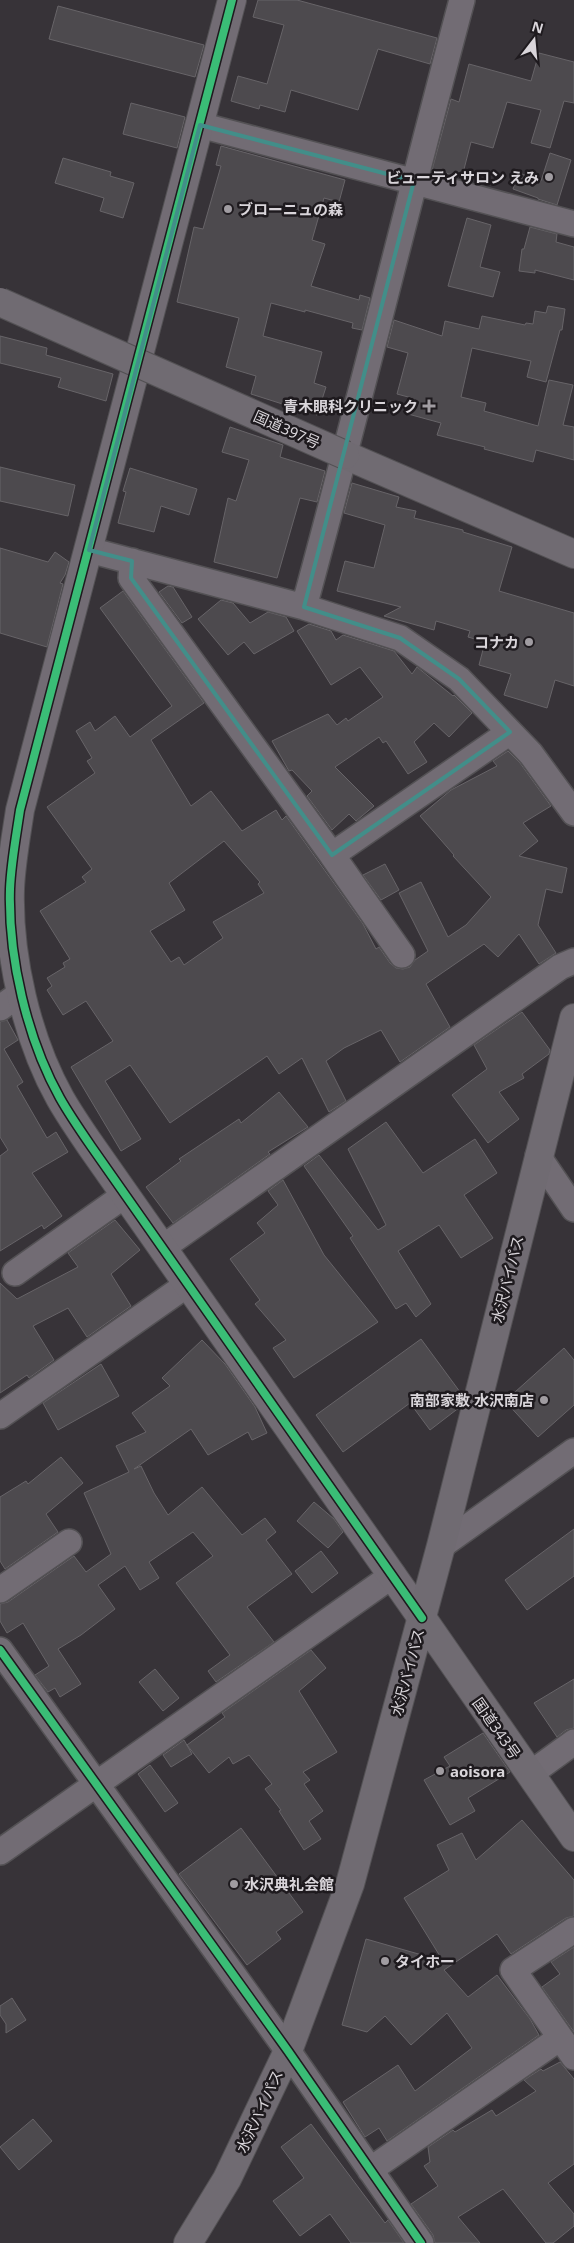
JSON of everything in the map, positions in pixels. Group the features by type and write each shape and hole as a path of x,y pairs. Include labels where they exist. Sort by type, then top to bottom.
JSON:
{"highway":[{"name":"国道397号","path":"0,302 574,554"},
{"name":"水沢バイパス","path":"188,2243 227,2178 288,2052 350,1884 441,1546 574,1018"},
{"name":"国道343号","path":"422,1618 574,1836"}],"street":[{"path":"232,0 20,810 13,852 11,1001 36,1046 60,1098 125,1195 422,1618"},
{"path":"304,607 462,0"},
{"path":"200,125 574,224"},
{"path":"89,550 304,607 400,638 459,680 531,754 574,812"},
{"path":"132,561 131,578 332,855 402,956"},
{"path":"332,855 510,732"},
{"path":"162,1248 560,967 574,961"},
{"path":"538,1156 574,1209"},
{"path":"15,1273 125,1195"},
{"path":"0,1416 188,1284"},
{"path":"441,1546 574,1451"},
{"path":"0,1590 69,1542"},
{"path":"0,1852 393,1575"},
{"path":"0,1650 288,2052 421,2243"},
{"path":"530,1774 574,1742"},
{"path":"370,2170 567,2048 513,1970 574,1930"}],"highlighted area":[{"path":"200,125 414,181 304,607 400,638 459,679 510,732 332,855 131,578 132,561 89,550"}],"building":[{"path":"258,0 297,0 437,38 430,64 378,49 358,110 291,90 285,112 260,105 259,109 231,101 238,76 267,84 284,25 253,17"},
{"path":"58,6 204,45 195,77 49,39"},
{"path":"539,53 574,62 574,103 564,101 550,148 531,143 541,110 507,102 493,148 471,142 462,177 432,170 451,99 459,102 469,64 531,81"},
{"path":"131,103 185,117 177,148 123,134"},
{"path":"221,146 345,180 339,202 324,198 312,240 325,244 311,286 359,300 360,295 370,298 362,330 352,328 353,323 271,303 263,336 322,352 314,383 326,387 317,415 251,394 256,376 226,367 239,318 177,302 194,227 203,229 221,166 216,165"},
{"path":"550,153 571,160 557,205 513,189 519,173 541,181"},
{"path":"63,158 111,172 110,176 134,183 123,218 100,211 104,198 55,183"},
{"path":"467,218 491,225 480,267 500,272 493,297 448,286"},
{"path":"530,227 557,234 556,242 574,247 574,280 535,270 535,273 519,271 522,249 524,249"},
{"path":"548,306 565,309 562,330 560,330 546,382 527,377 531,361 472,348 461,397 486,403 484,411 538,426 549,380 573,385 563,425 574,427 574,460 536,450 533,462 484,449 485,447 437,435 441,423 408,414 412,398 397,394 408,353 387,347 394,320 442,336 445,321 479,329 482,316 525,325 526,323 533,324 535,311 546,313"},
{"path":"0,336 47,348 46,355 113,374 106,401 58,387 61,378 0,363"},
{"path":"230,427 283,445 280,457 325,471 317,502 300,498 277,578 214,562 228,498 236,501 249,460 222,452"},
{"path":"0,467 75,485 68,516 0,501"},
{"path":"130,468 197,489 189,515 161,506 154,532 118,523 126,492 123,491"},
{"path":"352,483 399,497 396,507 416,511 414,518 463,530 463,532 512,547 499,591 574,613 574,686 555,680 547,708 504,695 511,674 479,665 485,642 468,637 470,631 436,621 434,630 384,616 401,607 337,591 345,561 374,568 385,525 344,513"},
{"path":"0,548 48,562 55,552 69,562 60,583 63,584 47,647 0,633"},
{"path":"168,586 173,587 192,617 182,623 159,592"},
{"path":"123,591 204,703 151,740 191,806 211,791 242,831 276,810 282,820 286,816 363,924 376,949 379,947 390,963 396,968 410,967 415,960 428,951 399,893 421,882 448,937 466,925 491,897 453,856 420,816 451,790 497,766 493,761 508,751 520,763 551,806 523,823 538,841 519,856 567,868 562,893 546,889 538,925 556,953 539,964 519,934 498,957 484,944 426,984 450,1027 400,1062 381,1030 344,1048 326,1061 346,1101 329,1112 302,1058 279,1074 267,1056 170,1123 130,1065 105,1081 141,1139 121,1151 71,1067 113,1041 86,1001 63,1015 47,990 52,986 47,978 65,967 63,963 70,959 40,911 86,882 82,877 92,869 47,807 95,773 87,761 92,758 76,731 90,722 95,731 115,716 130,737 172,706 100,608","holes":["224,841 260,882 258,884 264,893 213,922 223,938 184,965 179,957 171,962 150,931 185,910 169,883"]},
{"path":"221,600 233,603 250,623 268,612 286,617 294,631 254,654 244,642 228,655 198,619"},
{"path":"309,624 331,631 336,640 343,635 394,651 412,674 417,667 454,695 472,713 449,737 434,723 414,742 427,762 408,774 386,741 383,743 379,737 335,767 374,806 356,821 349,814 332,830 307,796 312,791 292,770 289,771 272,741 328,714 337,725 346,718 348,721 383,697 360,667 331,685 297,631"},
{"path":"385,864 399,890 381,900 363,875"},
{"path":"522,1012 550,1050 549,1054 522,1074 524,1078 499,1092 519,1119 488,1143 452,1095 487,1069 474,1045"},
{"path":"7,1020 18,1040 4,1049 23,1082 17,1086 47,1138 56,1132 68,1152 32,1173 62,1216 44,1229 42,1225 0,1251 0,1156 8,1150 0,1137 0,1022"},
{"path":"279,1092 308,1127 268,1152 270,1154 173,1223 146,1187 181,1161 179,1159 239,1119 241,1123"},
{"path":"386,1122 423,1173 475,1139 497,1173 464,1195 493,1238 461,1258 439,1225 398,1251 431,1304 416,1317 406,1303 396,1309 350,1238 353,1236 304,1166 319,1155 378,1230 386,1225 348,1149"},
{"path":"283,1180 324,1255 378,1322 294,1378 273,1348 286,1340 255,1304 260,1300 230,1259 265,1233 257,1223 278,1205 268,1191"},
{"path":"115,1220 140,1250 111,1274 131,1306 87,1337 68,1308 33,1326 54,1360 29,1378 27,1375 0,1393 0,1283 17,1299 78,1267 68,1253"},
{"path":"421,1339 463,1396 460,1407 430,1430 410,1403 343,1452 316,1415"},
{"path":"202,1340 225,1364 255,1407 267,1433 252,1440 248,1432 208,1455 191,1429 134,1469 141,1466 154,1493 168,1515 202,1487 242,1535 265,1518 276,1532 266,1540 292,1574 247,1607 274,1642 216,1682 208,1671 230,1655 176,1583 213,1556 193,1532 149,1562 159,1578 140,1590 125,1566 98,1585 115,1609 81,1635 58,1649 81,1684 60,1697 55,1688 48,1692 35,1675 49,1666 23,1623 7,1633 0,1621 0,1604 8,1602 74,1556 86,1572 111,1554 84,1493 129,1472 116,1446 146,1432 132,1413 170,1386 162,1378"},
{"path":"564,1348 574,1360 574,1405 538,1437 505,1401"},
{"path":"101,1364 119,1396 58,1430 43,1403"},
{"path":"61,1457 83,1483 46,1514 58,1532 5,1569 0,1561 0,1497 26,1481 28,1484"},
{"path":"314,1502 334,1519 343,1532 328,1548 297,1521"},
{"path":"574,1529 574,1576 527,1610 505,1580"},
{"path":"321,1551 338,1573 312,1593 295,1571"},
{"path":"311,1650 326,1668 299,1691 337,1752 303,1772 310,1780 304,1784 323,1811 309,1821 321,1839 304,1850 279,1811 281,1810 265,1789 272,1784 249,1755 233,1764 229,1757 209,1773 187,1745 225,1717 222,1713"},
{"path":"155,1669 179,1698 163,1711 139,1682"},
{"path":"574,1679 574,1728 566,1730 557,1737 534,1703"},
{"path":"483,1733 510,1772 468,1798 475,1811 450,1825 424,1780 450,1766 444,1757"},
{"path":"184,1740 192,1754 171,1767 163,1755"},
{"path":"150,1765 178,1803 165,1812 138,1774"},
{"path":"522,1820 574,1880 574,1916 566,1918 511,1954 497,1934 444,1970 468,1997 497,1975 530,2019 539,2035 387,2141 379,2128 365,2137 343,2102 398,2065 415,2091 472,2048 447,2013 411,2045 385,2016 367,2032 342,2025 366,1939 443,1961 404,1898 449,1870 437,1845 462,1833 476,1860"},
{"path":"241,1828 303,1912 276,1932 281,1939 247,1965 179,1874"},
{"path":"574,1947 574,2032 542,1987 560,1974 551,1962"},
{"path":"12,1998 26,2020 6,2033 6,2024 0,2015 0,2006"},
{"path":"560,2062 574,2079 574,2164 548,2183 574,2214 574,2226 553,2243 546,2243 503,2189 458,2217 480,2243 435,2243 433,2235 411,2204 438,2186 424,2166 430,2162 428,2147 453,2130 455,2132 492,2110 496,2116 536,2091 524,2080 541,2069 543,2071"},
{"path":"33,2119 52,2141 19,2170 0,2147"},
{"path":"311,2124 385,2223 388,2220 404,2243 351,2243 330,2214 300,2236 273,2201 304,2178 281,2147"}],"cycle path":[{"path":"232,0 20,810 10,889 12,942 16,969 29,1024 48,1075 67,1110 422,1618"},
{"path":"0,1650 288,2051 421,2243"}],"place":[{"name":"ビューティサロン えみ","path":"549,177"},
{"name":"ブローニュの森","path":"228,209"},
{"name":"青木眼科クリニック","path":"429,406"},
{"name":"コナカ","path":"529,642"},
{"name":"南部家敷 水沢南店","path":"544,1400"},
{"name":"aoisora","path":"440,1771"},
{"name":"水沢典礼会館","path":"234,1884"},
{"name":"タイホー","path":"385,1961"}]}
